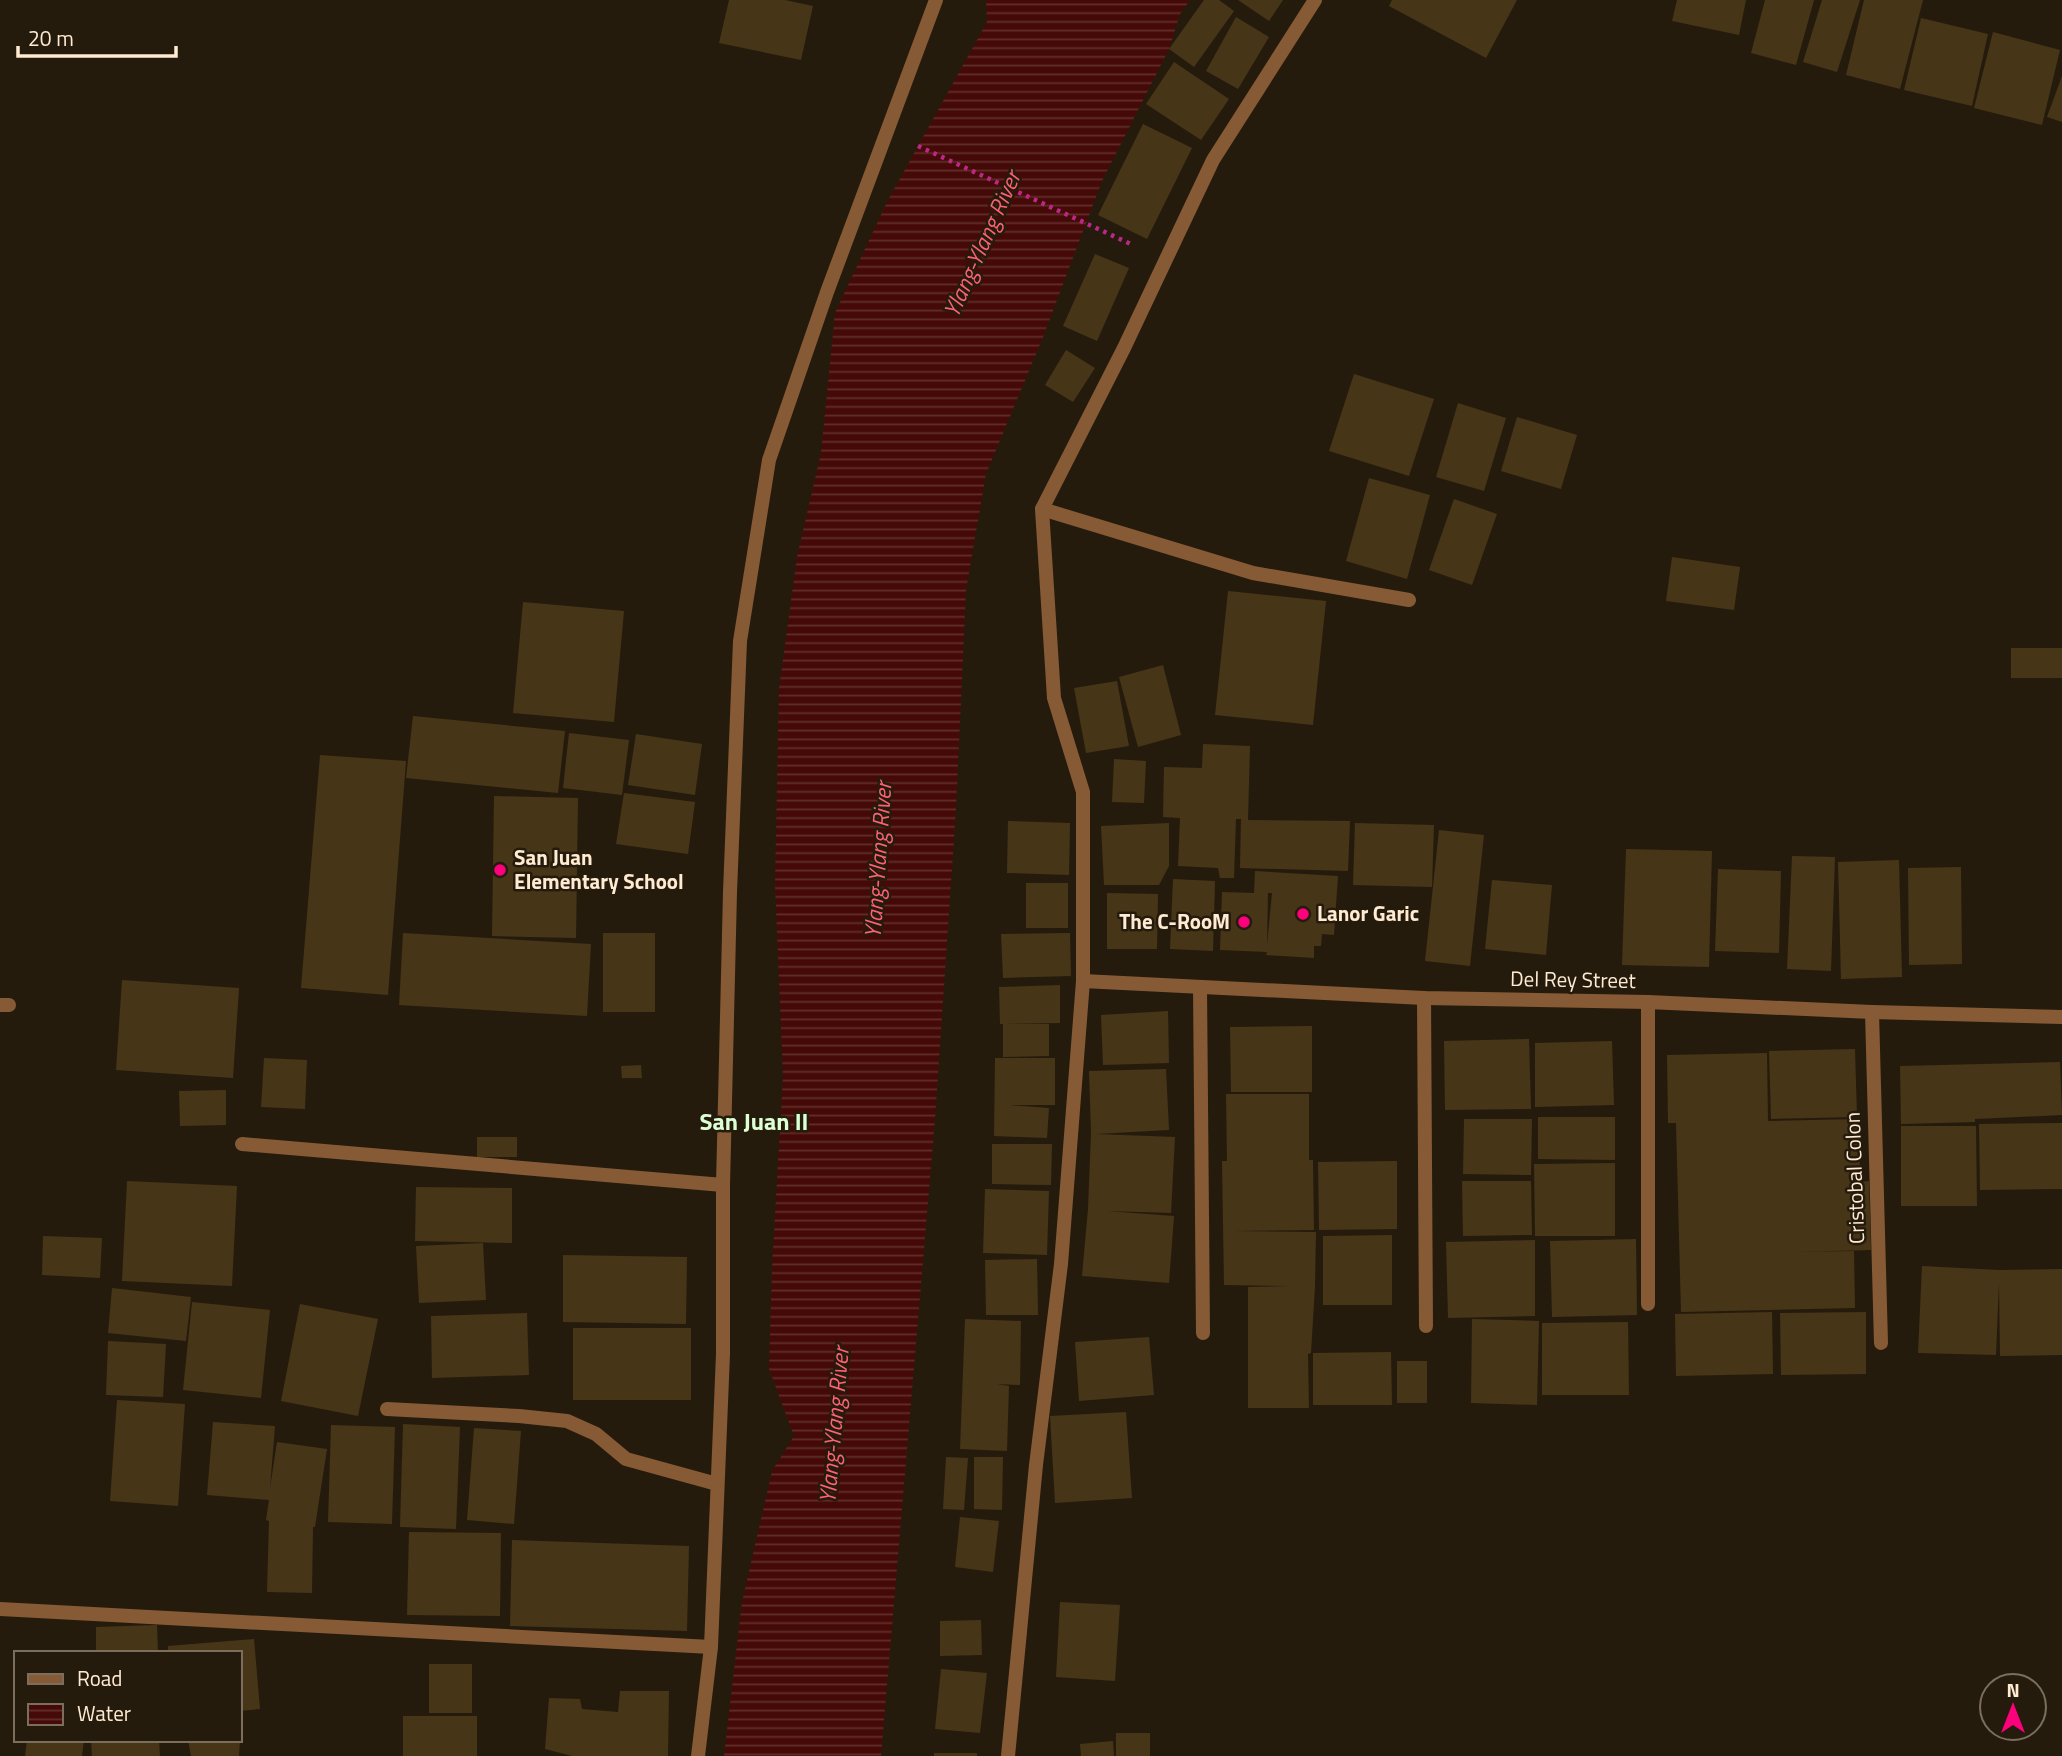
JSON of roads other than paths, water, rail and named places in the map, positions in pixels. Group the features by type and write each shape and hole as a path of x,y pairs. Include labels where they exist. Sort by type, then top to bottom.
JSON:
{"street":[{"path":"698,1756 711,1647 723,1354 723,1185 730,891 740,641 769,460 827,292 936,0"},
{"path":"1008,1756 1036,1465 1061,1264 1083,981 1083,792 1054,698 1042,509 1124,348 1213,160 1315,0"},
{"path":"1042,509 1253,573 1409,600"},
{"name":"Del Rey Street","path":"1083,981 1424,998 1648,1002 2062,1017"},
{"path":"1200,987 1203,1333"},
{"path":"1424,998 1426,1326"},
{"path":"1648,1002 1648,1304"},
{"name":"Cristobal Colon","path":"1872,1012 1881,1343"},
{"path":"242,1144 723,1185"},
{"path":"387,1409 567,1421 596,1434 626,1459 718,1484"},
{"path":"0,1609 711,1647"}],"water":[{"name":"Ylang-Ylang River","path":"986,0 1190,0 1180,14 1169,49 1102,181 1043,337 986,474 966,590 956,809 935,1119 881,1756 724,1756 742,1602 772,1471 794,1436 769,1369 783,1076 775,885 779,689 797,557 821,453 835,313 887,202 987,22"}],"place":[{"name":"San Juan Elementary School","path":"500,870"},
{"name":"Lanor Garic","path":"1303,914"},
{"name":"The C-RooM","path":"1244,922"}],"district":[{"name":"San Juan II","path":"754,1122"}]}
